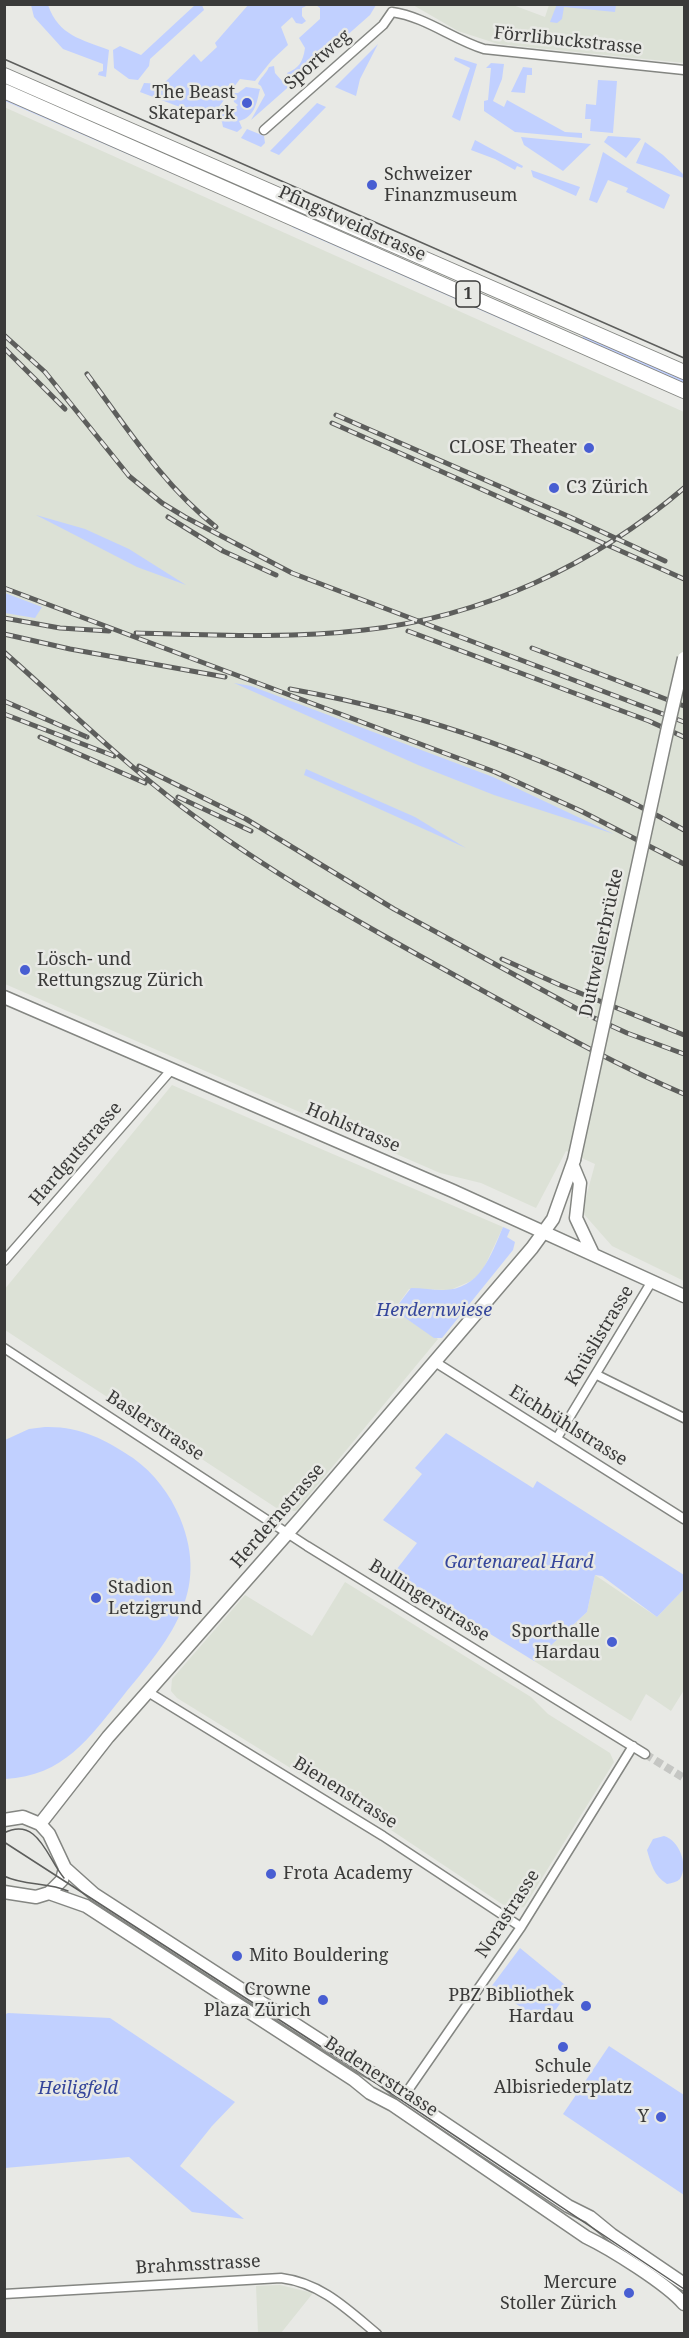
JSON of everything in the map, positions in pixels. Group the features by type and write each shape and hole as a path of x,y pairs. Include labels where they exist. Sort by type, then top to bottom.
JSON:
{"main road":[{"name":"Pfingstweidstrasse","path":"4,75 684,372"},
{"name":"Pfingstweidstrasse","path":"4,91 684,391"}],"street":[{"name":"Förrlibuckstrasse","path":"392,8 421,19 467,44 500,52 684,70"},
{"name":"Sportweg","path":"264,130 382,25 392,8"},
{"name":"Duttweilerbrücke","path":"544,1231 553,1219 573,1162 684,658"},
{"name":"Hohlstrasse","path":"4,997 544,1231 684,1296"},
{"name":"Hardgutstrasse","path":"4,1261 172,1069"},
{"path":"573,1162 580,1183 576,1218 593,1254"},
{"name":"Herdernstrasse","path":"40,1824 108,1737 288,1533 544,1231"},
{"name":"Knüslistrasse","path":"557,1438 652,1281"},
{"name":"Baslerstrasse","path":"4,1348 288,1533"},
{"name":"Eichbühlstrasse","path":"435,1362 684,1519"},
{"path":"597,1375 684,1418"},
{"name":"Bullingerstrasse","path":"288,1533 645,1754"},
{"name":"Bienenstrasse","path":"148,1692 383,1836 521,1927"},
{"name":"Norastrasse","path":"404,2096 521,1927 633,1746"},
{"path":"5,1819 23,1817 40,1824"},
{"name":"Badenerstrasse","path":"40,1824 49,1834 65,1868 94,1894 381,2078 404,2096 568,2206 590,2217 612,2235 684,2284"},
{"path":"49,1893 62,1880 65,1868"},
{"name":"Badenerstrasse","path":"4,1892 36,1897 49,1893 86,1906 370,2093 393,2105 573,2229 664,2287 684,2304"},
{"name":"Brahmsstrasse","path":"4,2294 281,2278 302,2282 322,2290 377,2334"}],"shaded area":[{"path":"413,5 513,5 545,17 549,5 684,5 684,63 498,44 458,31"},
{"path":"4,107 684,412 684,1281 612,1246 582,1212 595,1164 566,1151 536,1208 481,1183 440,1173 5,984"},
{"path":"172,1085 503,1227 482,1272 471,1281 450,1290 409,1289 394,1310 438,1339 296,1511 281,1511 5,1330 4,1290"},
{"path":"595,1575 657,1617 684,1589 684,1690 671,1711 646,1694 631,1721 534,1661 587,1612"},
{"path":"345,1582 531,1697 548,1714 610,1753 614,1762 524,1907 511,1910 391,1830 177,1698 171,1691 172,1679 245,1595 312,1636"},
{"path":"280,2285 313,2293 281,2333 258,2333 256,2286"}],"green space":[{"path":"249,4 308,5 302,8 302,16 306,21 302,24 296,23 292,17 281,27 288,45 255,81 240,79 218,108 218,114 221,106 224,105 227,112 232,114 238,105 234,102 232,93 238,93 246,87 260,89 252,112 239,121 242,128 237,132 223,127 218,117 217,121 140,92 144,83 163,84 194,54 201,62 217,47 215,43"},
{"path":"557,4 616,5 615,12 564,7 562,19 557,23 550,22"},
{"path":"31,5 48,5 58,24 65,30 80,39 109,50 106,77 98,75 103,71 103,64 63,49 34,17"},
{"path":"195,5 202,5 204,10 150,59 149,66 138,80 129,79 114,68 113,50 120,46 141,55"},
{"path":"316,5 376,5 370,15 251,120 265,95 258,84 269,67 274,66 275,73 282,81 289,77 287,73 295,69 302,61 305,48 299,38 320,19 320,8"},
{"path":"378,44 360,79 356,96 335,87"},
{"path":"455,57 477,64 460,121 452,117 470,68 454,60"},
{"path":"491,63 504,64 502,79 493,101 504,107 507,100 565,132 582,133 582,138 515,132 484,111 484,101 488,100 491,68 486,68"},
{"path":"523,67 532,68 532,75 527,75 525,93 511,92"},
{"path":"598,80 617,81 613,133 590,131 591,119 585,119 586,104 596,105"},
{"path":"5,84 67,110 87,115 233,180 245,190 5,86"},
{"path":"5,97 160,165 178,176 5,101"},
{"path":"317,103 326,107 279,155 270,151"},
{"path":"247,129 264,136 265,143 261,147 241,138"},
{"path":"608,136 641,139 626,158 604,142"},
{"path":"521,137 591,144 563,171 524,145"},
{"path":"475,140 523,166 522,168 517,166 515,170 471,150"},
{"path":"645,142 663,155 684,175 684,178 636,163"},
{"path":"603,152 670,195 664,209 626,192 628,188 608,180 597,203 589,200"},
{"path":"531,170 580,187 576,196 533,177"},
{"path":"294,224 539,332 537,335 292,227"},
{"path":"583,335 684,377 684,385 582,341"},
{"path":"36,515 85,529 129,549 186,585 137,567"},
{"path":"5,593 42,607 35,618 5,613"},
{"path":"234,683 251,686 493,777 614,834 494,795 418,765"},
{"path":"306,769 415,817 466,848 304,775"},
{"name":"Herdernwiese","path":"503,1227 510,1230 507,1237 515,1242 513,1250 442,1338 434,1338 394,1310 411,1288 443,1290 466,1284 482,1269"},
{"name":"Stadion Letzigrund","path":"45,1427 69,1429 91,1435 123,1451 148,1470 166,1492 180,1518 188,1545 190,1570 187,1593 180,1614 169,1635 99,1726 73,1752 44,1771 5,1779 5,1440 29,1429"},
{"name":"Gartenareal Hard","path":"446,1433 533,1488 537,1481 684,1575 684,1589 657,1617 602,1576 595,1575 587,1612 534,1661 393,1574 417,1543 383,1520 422,1474 415,1468"},
{"path":"664,1836 674,1842 683,1860 683,1873 680,1879 667,1884 656,1873 647,1850 653,1839"},
{"path":"520,1948 570,1989 546,2024 491,1987"},
{"name":"Heiligfeld","path":"8,2013 110,2018 235,2102 212,2126 180,2166 244,2219 192,2212 129,2157 5,2168 4,2015"},
{"path":"609,2046 684,2095 684,2195 563,2114"}],"tunnel":[{"path":"645,1754 684,1778"}],"tram line":[{"path":"4,59 684,358"},
{"path":"4,1833 16,1829 33,1834 47,1850 64,1878"},
{"path":"4,1842 343,2061 684,2289"},
{"path":"4,1876 68,1891"}],"railway":[{"path":"4,335 45,372 129,476 162,503 185,517 292,573 684,722"},
{"path":"4,348 65,409"},
{"path":"87,374 162,474 197,511 216,527"},
{"path":"336,415 665,561"},
{"path":"332,423 684,579"},
{"path":"136,633 307,635 364,630 451,613 493,600 574,563 613,541 684,488"},
{"path":"168,517 223,551 276,575"},
{"path":"4,588 495,772 581,811 684,864"},
{"path":"4,618 60,628 109,631"},
{"path":"408,631 649,721 684,737"},
{"path":"4,634 70,649 225,677"},
{"path":"532,648 684,706"},
{"path":"4,652 159,789 216,832 286,878 357,921 601,1055 684,1094"},
{"path":"290,689 393,712 493,743 590,782 684,830"},
{"path":"4,701 87,737"},
{"path":"4,714 114,756"},
{"path":"40,737 145,783"},
{"path":"139,766 246,819 394,909 592,1017 684,1054"},
{"path":"178,797 251,831"},
{"path":"502,959 684,1035"}],"place":[{"name":"The Beast Skatepark","path":"247,103"},
{"name":"Schweizer Finanzmuseum","path":"372,185"},
{"name":"CLOSE Theater","path":"589,448"},
{"name":"C3 Zürich","path":"554,488"},
{"name":"Lösch- und Rettungszug Zürich","path":"25,970"},
{"name":"Stadion Letzigrund","path":"96,1598"},
{"name":"Sporthalle Hardau","path":"612,1642"},
{"name":"Frota Academy","path":"271,1874"},
{"name":"Mito Bouldering","path":"237,1956"},
{"name":"Crowne Plaza Zürich","path":"323,2000"},
{"name":"PBZ Bibliothek Hardau","path":"586,2006"},
{"name":"Schule Albisriederplatz","path":"563,2047"},
{"name":"Y","path":"661,2117"},
{"name":"Mercure Stoller Zürich","path":"629,2293"}]}
